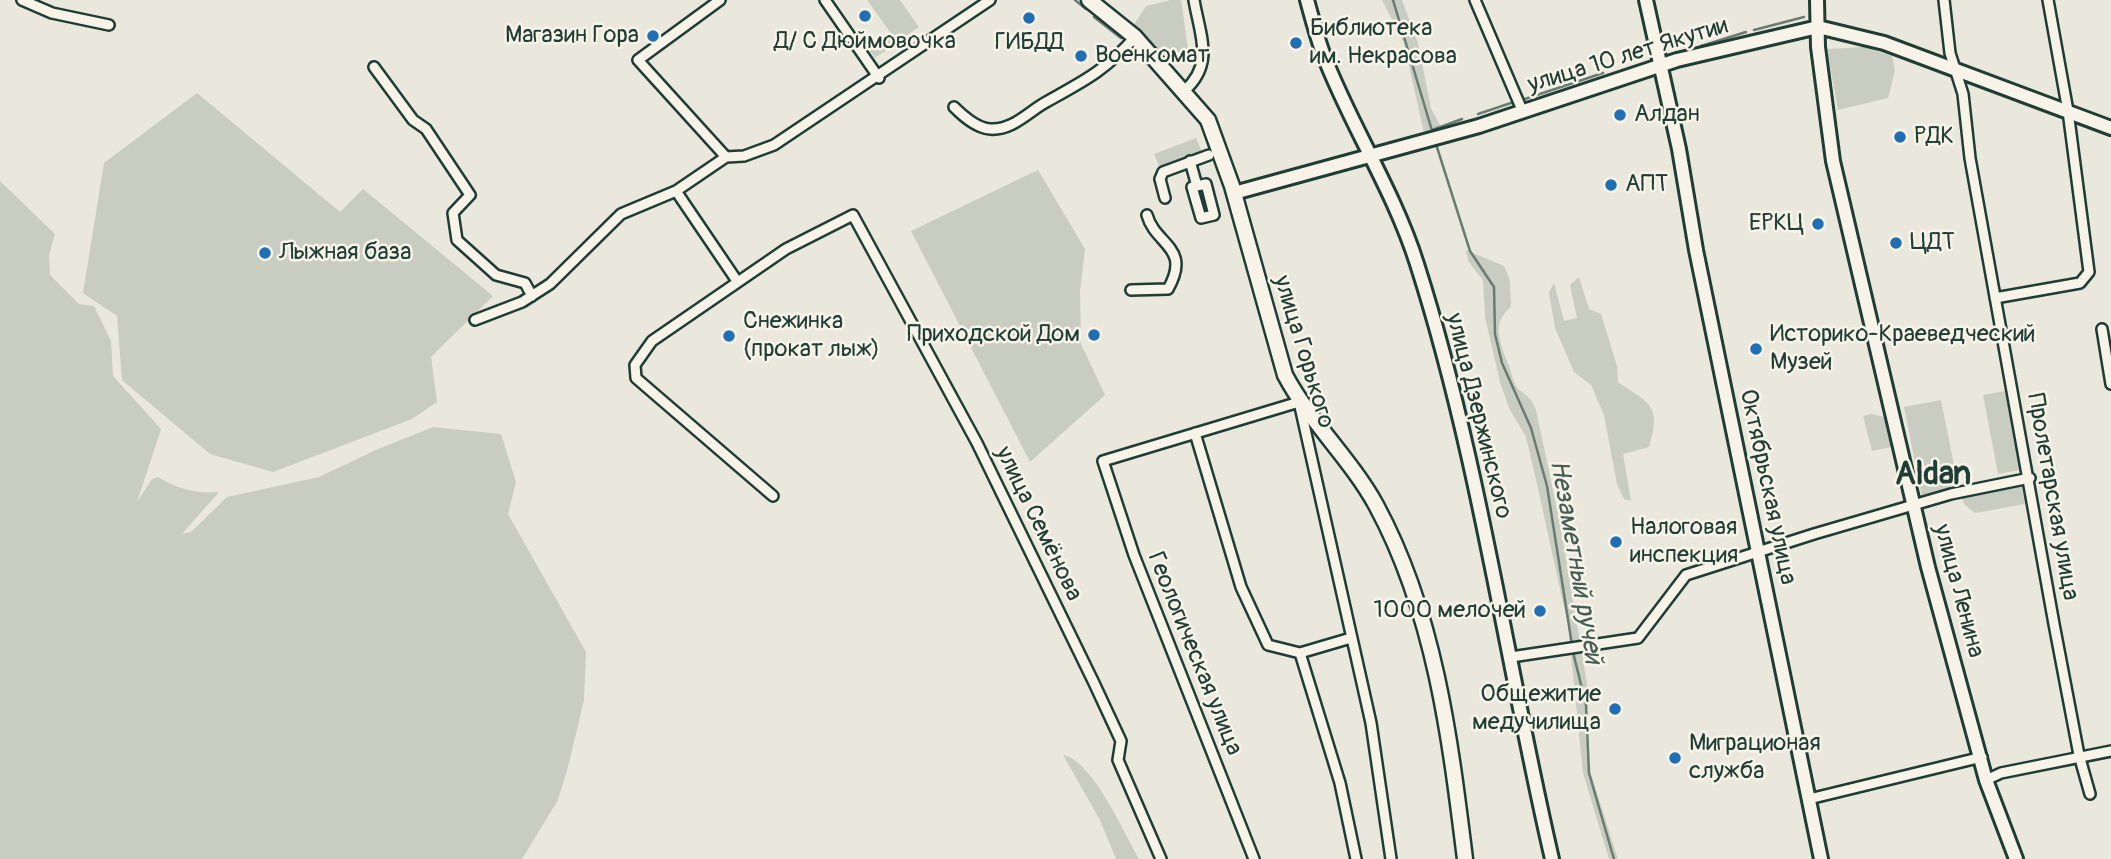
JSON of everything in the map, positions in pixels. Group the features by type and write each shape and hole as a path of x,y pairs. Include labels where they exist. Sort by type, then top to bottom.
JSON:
{"main road":[{"name":"улица Горького","path":"1089,0 1135,37 1208,120 1234,193 1285,375 1299,402"},
{"path":"1299,402 1356,472 1377,507 1401,562 1425,630 1439,683 1465,859"}],"street":[{"path":"22,0 52,12 109,25"},
{"path":"720,0 638,60 726,157"},
{"path":"825,0 879,78"},
{"path":"475,320 532,296 555,279 614,219 676,191 726,157 744,156 774,145 879,78 990,0"},
{"path":"1184,91 1198,78 1203,55 1194,0"},
{"name":"улица Дзержинского","path":"1307,0 1324,57 1371,155 1416,260 1432,310 1482,520 1552,859"},
{"path":"1475,0 1522,110"},
{"name":"Октябрьская улица","path":"1646,0 1679,149 1696,250 1821,859"},
{"name":"улица Ленина","path":"1816,0 1833,161 1928,567 1982,757 1986,780 2016,859"},
{"name":"Пролетарская улица","path":"1944,0 1950,53 1963,94 1970,158 2079,755 2090,794"},
{"path":"1995,298 2080,283 2089,272 2068,111 2048,0"},
{"name":"улица 10 лет Якутии","path":"1234,193 1424,142 1661,64 1818,27 1884,43 2111,128"},
{"path":"954,107 965,118 991,130 1013,124 1047,101 1078,87 1107,65 1135,37"},
{"path":"374,67 413,120 426,129 470,195 453,212 457,240 479,264 496,275 525,283 532,296"},
{"path":"1165,198 1160,179 1163,172 1209,155"},
{"path":"1190,161 1198,186"},
{"path":"676,191 687,211 737,281 707,306 652,341 635,365 636,378 773,496"},
{"name":"улица Семёнова","path":"737,281 786,249 853,215 977,443 1094,682 1121,741 1118,760 1160,859"},
{"path":"1131,289 1168,289 1173,279 1174,253 1167,241 1151,227 1147,215"},
{"path":"2102,329 2111,384"},
{"path":"1299,402 1195,433 1241,587 1268,645 1300,653 1350,638"},
{"name":"улица Горького","path":"1299,402 1303,430 1336,555 1350,638 1371,723 1391,859"},
{"name":"Геологическая улица","path":"1195,433 1103,461 1134,555 1254,859"},
{"path":"1511,657 1638,638 1686,575 1914,505 2030,478"},
{"path":"1300,653 1340,783 1356,859"},
{"path":"1986,780 2001,772 2111,751"},
{"path":"1809,799 1982,757"}],"shaded area":[{"path":"867,0 900,0 919,27 875,58 868,48 890,32"},
{"path":"1181,0 1189,56 1171,58 1130,31 1146,6"},
{"path":"1382,0 1402,0 1418,43 1431,108 1442,129 1424,133 1404,43"},
{"path":"1864,47 1892,56 1895,71 1888,98 1838,110 1827,49"},
{"name":"Лыжная база","path":"197,93 340,212 363,189 493,296 431,357 437,402 412,419 273,472 210,454 122,380 117,316 83,293 104,163"},
{"path":"1196,138 1205,160 1163,176 1154,154"},
{"path":"1038,170 1085,249 1080,291 1081,344 1105,395 1030,462 911,231"},
{"path":"0,181 55,234 49,255 50,275 79,304 94,306 111,341 113,376 161,429 137,502 152,479 158,477 187,490 219,492 182,534 191,532 227,497 319,477 433,427 501,434 516,482 508,514 586,652 584,700 558,800 522,859 0,859"},
{"path":"1466,250 1504,266 1510,280 1511,307 1501,320 1499,335 1515,384 1529,397 1536,410 1560,523 1589,696 1585,730 1590,771 1618,859 1609,859 1583,773 1568,625 1537,484 1526,437 1509,408 1500,382 1485,317 1483,280 1468,261"},
{"path":"1579,277 1589,309 1601,314 1617,366 1618,382 1644,400 1653,413 1653,432 1649,447 1623,454 1631,501 1624,499 1617,484 1604,415 1591,385 1574,372 1555,328 1549,292 1554,283 1564,321 1577,318 1570,285"},
{"path":"2005,391 2020,470 1998,474 1983,395"},
{"path":"1941,400 1959,490 1922,497 1904,407"},
{"path":"1871,414 1884,417 1891,447 1872,451 1863,416"},
{"path":"2021,485 2025,504 1975,513 1964,504 1961,496"},
{"path":"1063,755 1074,760 1096,784 1139,859 1116,859 1100,820"}],"waterway":[{"path":"1075,0 1086,9"},
{"name":"Незаметный ручей","path":"1393,0 1433,134"},
{"path":"1094,17 1121,38"},
{"path":"1754,30 1804,17"},
{"path":"1701,46 1746,32"},
{"path":"1661,57 1694,48"},
{"path":"1522,100 1603,73"},
{"path":"1478,114 1511,103"},
{"path":"1432,130 1462,119"},
{"name":"Незаметный ручей","path":"1435,141 1470,251 1494,287 1495,334 1502,363 1531,428 1547,486 1572,645"},
{"name":"Незаметный ручей","path":"1573,652 1586,705 1589,773 1614,859"}],"place":[{"name":"Д/ С Дюймовочка","path":"865,16"},
{"name":"ГИБДД","path":"1029,18"},
{"name":"Магазин Гора","path":"653,36"},
{"name":"Библиотека им. Некрасова","path":"1296,43"},
{"name":"Военкомат","path":"1081,56"},
{"name":"Алдан","path":"1620,115"},
{"name":"РДК","path":"1900,137"},
{"name":"АПТ","path":"1611,185"},
{"name":"ЕРКЦ","path":"1818,224"},
{"name":"ЦДТ","path":"1896,243"},
{"name":"Лыжная база","path":"265,253"},
{"name":"Приходской Дом","path":"1094,335"},
{"name":"Снежинка (прокат лыж)","path":"729,336"},
{"name":"Историко-Краеведческий Музей","path":"1756,349"},
{"name":"Налоговая инспекция","path":"1616,542"},
{"name":"1000 мелочей","path":"1540,611"},
{"name":"Общежитие медучилища","path":"1615,709"},
{"name":"Миграционая служба","path":"1675,758"}],"district":[{"name":"Aldan","path":"1933,476"}]}
